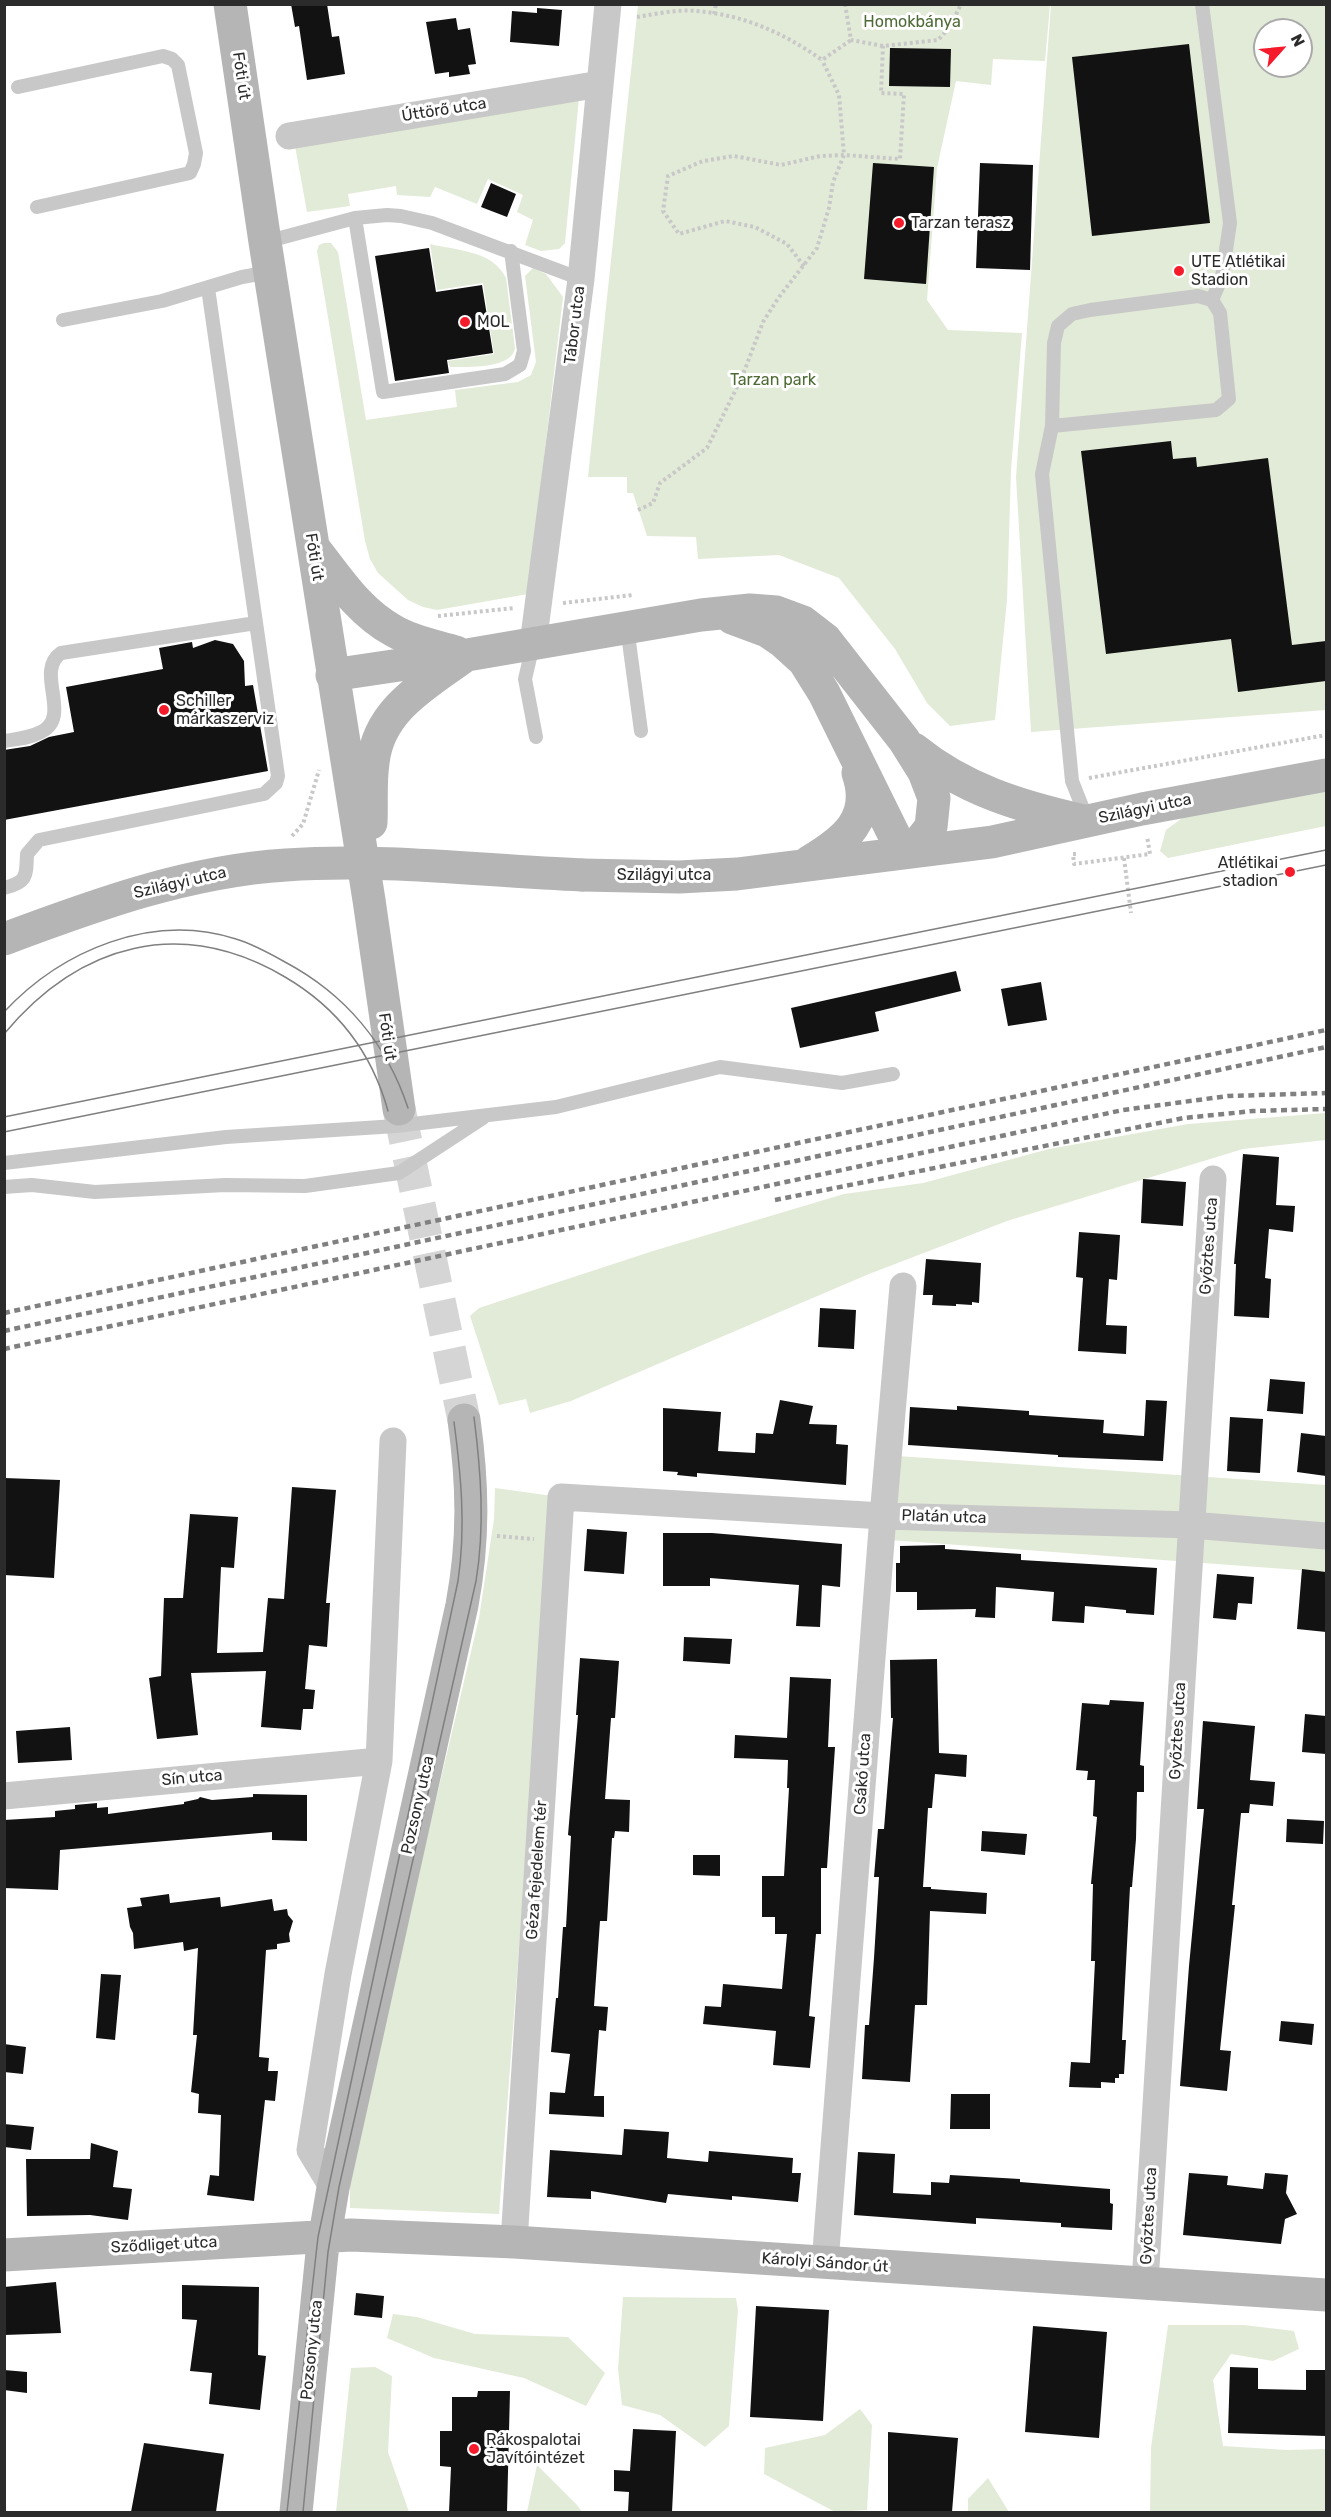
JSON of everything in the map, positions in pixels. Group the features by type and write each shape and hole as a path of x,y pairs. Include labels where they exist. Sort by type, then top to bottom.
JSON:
{"street":[{"name":"Fóti út","path":"230,4 267,257 369,900 399,1109"},
{"name":"Tábor utca","path":"533,644 581,279 608,4"},
{"name":"Úttörő utca","path":"289,136 600,84"},
{"path":"313,546 343,586 373,618 396,632 467,655"},
{"path":"332,675 719,613 750,610 776,612 803,622 815,630 838,654 904,740 924,772 934,798 931,827 920,841 903,853 824,693 804,661 767,631 719,613"},
{"path":"369,900 373,763 381,732 391,715 410,695 467,655"},
{"path":"904,740 956,778 1037,810 1085,837"},
{"path":"805,864 847,836 861,812 861,782 848,742"},
{"name":"Szilágyi utca","path":"4,939 101,903 142,891 238,870 285,865 381,864 497,872 679,877 737,874 992,842 1085,837 1192,799 1326,775"},
{"name":"Győztes utca","path":"1145,2283 1213,1179"},
{"name":"Csákó utca","path":"825,2263 882,1516 903,1286"},
{"name":"Pozsony utca","path":"296,2512 324,2237 462,1605 472,1535 471,1487 464,1420"},
{"path":"333,2188 310,2150 338,1974 380,1761 393,1441"},
{"name":"Platán utca","path":"561,1497 882,1516 1191,1525 1326,1536"},
{"name":"Géza fejedelem tér","path":"514,2242 561,1497"},
{"name":"Sín utca","path":"4,1796 380,1761"},
{"name":"Károlyi Sándor út","path":"324,2237 351,2235 514,2242 1326,2295"},
{"name":"Sződliget utca","path":"4,2255 324,2237"}],"lane":[{"path":"1202,4 1230,223 1222,278 1212,300"},
{"path":"18,87 163,56 172,59 178,65 196,153 190,173 37,207"},
{"path":"63,321 162,301 242,277 267,257 356,218 387,215 432,223 581,279"},
{"path":"356,218 383,392 505,374 520,365 524,351 511,251"},
{"path":"4,888 21,882 27,874 27,854 39,840 264,794 276,783 278,776 208,288"},
{"path":"1052,426 1216,410 1229,399 1221,313 1212,300 1198,296 1090,310 1072,314 1058,326 1054,343 1052,426 1042,474 1072,781 1085,837"},
{"path":"4,741 29,737 50,726 55,713 50,666 54,658 61,653 256,623"},
{"path":"627,627 641,731"},
{"path":"533,644 525,679 536,736"},
{"path":"4,1163 226,1137 396,1126 556,1107 720,1067 842,1083 893,1074"},
{"path":"4,1187 32,1185 95,1192 225,1185 305,1186 399,1173 488,1115"}],"path":[{"path":"714,14 716,4"},
{"path":"845,4 851,40"},
{"path":"822,60 851,40 883,46 938,40 950,27 961,4"},
{"path":"637,17 696,11 759,24 793,39 822,60 840,95 844,155 832,182 829,208 817,248 779,297 763,322 742,377 707,448 660,483 653,503 638,510"},
{"path":"804,266 787,244 755,227 725,221 679,234 663,211 668,176 703,161 734,156 781,165 820,156 844,155 900,159 904,94 881,93 883,46"},
{"path":"1085,837 1073,854 1074,864 1150,854"},
{"path":"1137,840 1148,838"},
{"path":"1125,858 1131,913"},
{"path":"472,1535 558,1542"}],"green space":[{"name":"Tarzan park","path":"638,5 1050,5 1045,61 993,59 991,85 956,81 937,168 927,300 948,330 1022,333 1011,470 1007,600 995,720 950,726 927,703 895,649 839,578 779,555 698,559 696,537 647,536 633,493 627,493 627,477 588,477"},
{"name":"UTE Atlétikai Stadion","path":"1051,5 1326,5 1326,710 1031,732 1016,477"},
{"path":"579,98 565,243 559,249 541,251 525,245 533,220 517,212 523,195 488,179 477,204 435,187 430,197 397,195 396,186 348,194 350,206 307,212 291,124"},
{"path":"331,243 338,252 366,420 457,407 455,390 518,382 531,375 536,362 525,276 533,268 546,274 563,297 528,594 437,610 408,600 378,573 370,559 365,541 317,251 319,245"},
{"path":"430,244 463,250 483,257 500,269 506,278 515,348 506,360 488,365 450,367 448,361 494,354 483,283 437,290"},
{"path":"1326,788 1326,826 1168,858 1160,851 1166,830 1185,816"},
{"path":"1326,1113 1326,1140 1243,1149 1007,1221 869,1274 571,1401 530,1413 526,1399 499,1405 470,1316 479,1308 653,1251 844,1194 923,1183 1049,1149 1188,1124"},
{"path":"897,1456 1326,1485 1326,1572 890,1540"},
{"path":"495,1488 553,1496 499,2214 350,2208 350,2162 479,1618 494,1519"},
{"path":"623,2297 736,2298 738,2310 729,2426 705,2447 660,2415 622,2405 618,2369"},
{"path":"393,2314 417,2317 475,2334 568,2337 605,2373 586,2406 524,2378 434,2358 387,2338"},
{"path":"1168,2325 1244,2325 1294,2331 1299,2349 1273,2361 1231,2354 1213,2380 1223,2446 1287,2450 1326,2449 1326,2512 1150,2512 1151,2448"},
{"path":"375,2367 392,2376 388,2452 409,2512 336,2512 351,2368"},
{"path":"860,2409 872,2425 867,2510 835,2512 764,2474 765,2448 825,2435"},
{"path":"537,2465 577,2505 582,2512 527,2512"},
{"path":"988,2478 1009,2512 968,2512 968,2499"}],"building":[{"path":"291,4 327,4 332,37 339,36 345,74 307,80 299,26 295,27"},
{"path":"537,8 562,10 559,46 510,42 512,11 537,13"},
{"path":"456,18 458,30 470,28 476,64 468,65 470,74 449,77 449,72 435,74 426,22"},
{"path":"1189,44 1210,223 1092,236 1072,57"},
{"path":"890,48 951,49 950,87 889,86"},
{"name":"Tarzan terasz","path":"873,163 934,167 926,284 864,279"},
{"path":"980,163 1033,165 1030,270 976,268"},
{"path":"491,183 516,194 507,217 481,207"},
{"path":"429,248 436,292 482,285 493,353 447,360 449,373 395,381 375,256"},
{"path":"1171,441 1173,459 1196,457 1197,467 1268,458 1292,645 1326,641 1326,681 1238,692 1231,639 1106,654 1081,451"},
{"name":"Schiller márkaszerviz","path":"215,640 233,644 244,661 245,686 253,685 268,771 4,820 4,750 30,746 49,737 74,732 66,687 163,669 159,648 192,642 193,648"},
{"path":"956,971 961,991 875,1012 879,1031 800,1048 791,1008"},
{"path":"1041,982 1047,1020 1008,1026 1001,989"},
{"path":"1243,1154 1279,1157 1276,1205 1295,1206 1293,1232 1269,1229 1265,1278 1271,1279 1269,1318 1234,1316 1236,1264 1234,1264"},
{"path":"1143,1179 1186,1182 1183,1226 1141,1223"},
{"path":"1079,1232 1120,1235 1117,1280 1109,1279 1106,1325 1127,1326 1126,1354 1078,1351 1083,1278 1076,1277"},
{"path":"926,1259 981,1263 979,1303 956,1304 956,1306 932,1305 933,1295 923,1295"},
{"path":"820,1308 856,1310 854,1349 818,1347"},
{"path":"1270,1379 1305,1382 1303,1414 1267,1411"},
{"path":"780,1400 813,1406 809,1424 837,1425 836,1444 848,1445 846,1485 697,1473 697,1477 663,1471 663,1408 721,1412 718,1451 755,1453 756,1433 773,1434"},
{"path":"1146,1400 1167,1401 1163,1461 1058,1457 1058,1455 908,1445 910,1407 957,1410 957,1406 1029,1411 1029,1415 1104,1420 1103,1433 1144,1436"},
{"path":"1230,1417 1263,1419 1260,1473 1227,1471"},
{"path":"1301,1433 1326,1436 1326,1476 1297,1472"},
{"path":"4,1478 60,1480 54,1578 4,1575"},
{"path":"292,1487 336,1490 326,1603 330,1603 327,1647 309,1645 305,1689 315,1690 313,1709 303,1709 301,1730 261,1727 266,1671 191,1673 198,1735 157,1739 149,1678 161,1676 164,1598 183,1598 190,1514 238,1517 234,1568 221,1567 217,1653 263,1652 268,1598 284,1599"},
{"path":"587,1529 627,1532 624,1574 584,1571"},
{"path":"663,1533 712,1533 842,1544 840,1587 822,1585 820,1627 796,1626 799,1585 710,1578 710,1586 663,1586"},
{"path":"945,1545 945,1549 1021,1554 1021,1560 1157,1568 1154,1615 1085,1606 1084,1623 1052,1621 1054,1592 996,1587 995,1618 975,1617 976,1609 917,1610 917,1592 896,1592 896,1563 900,1563 900,1546"},
{"path":"1302,1569 1326,1572 1326,1632 1297,1629"},
{"path":"1217,1574 1254,1577 1252,1604 1238,1603 1236,1620 1213,1618"},
{"path":"684,1637 732,1639 730,1664 683,1661"},
{"path":"580,1658 619,1661 615,1718 611,1718 605,1799 630,1800 629,1832 615,1831 614,1838 612,1838 607,1921 600,1921 594,2006 608,2007 606,2031 599,2030 594,2096 604,2096 604,2117 549,2114 550,2092 565,2093 570,2054 551,2052 556,1998 558,1998 563,1927 566,1927 571,1836 568,1835 578,1715 576,1715"},
{"path":"937,1659 939,1753 967,1755 966,1777 935,1774 932,1808 928,1808 923,1887 987,1893 986,1914 930,1911 927,2005 915,2005 910,2082 862,2079 865,2025 869,2025 874,1958 879,1877 874,1877 878,1829 884,1829 893,1718 891,1718 890,1660"},
{"path":"790,1677 831,1679 828,1747 835,1747 827,1868 821,1868 821,1934 816,1934 809,2016 815,2017 810,2068 773,2065 776,2031 703,2024 705,2006 721,2007 723,1984 782,1989 787,1934 775,1934 775,1917 762,1917 762,1876 784,1876 789,1788 787,1788 788,1760 734,1758 735,1735 787,1738"},
{"path":"1110,1700 1144,1702 1140,1765 1144,1766 1144,1792 1137,1792 1136,1839 1132,1887 1130,1887 1122,2040 1126,2040 1124,2074 1119,2074 1119,2078 1115,2078 1115,2083 1101,2082 1101,2088 1069,2087 1071,2062 1090,2063 1095,1961 1091,1961 1093,1884 1091,1884 1097,1817 1093,1816 1095,1780 1087,1780 1088,1771 1076,1770 1082,1703 1109,1705"},
{"path":"1305,1714 1326,1716 1326,1754 1302,1752"},
{"path":"1203,1721 1255,1726 1250,1780 1275,1782 1273,1806 1250,1804 1249,1813 1241,1813 1232,1905 1235,1905 1220,2050 1231,2051 1227,2091 1180,2086 1204,1809 1197,1809"},
{"path":"70,1727 72,1760 18,1763 16,1731"},
{"path":"253,1794 307,1795 307,1841 272,1840 272,1832 60,1850 58,1890 4,1888 4,1820 55,1817 55,1811 75,1809 75,1805 97,1803 97,1808 108,1807 108,1814 184,1804 184,1802 200,1797 212,1800 253,1797"},
{"path":"1287,1819 1324,1821 1323,1844 1286,1842"},
{"path":"982,1831 1027,1834 1025,1855 981,1851"},
{"path":"693,1855 720,1855 720,1876 693,1875"},
{"path":"169,1894 170,1903 220,1897 221,1907 272,1899 274,1911 287,1909 293,1921 289,1934 290,1942 277,1944 277,1949 266,1950 259,2057 269,2058 268,2071 278,2071 275,2101 265,2100 254,2201 207,2195 210,2175 219,2176 221,2115 198,2113 199,2094 191,2092 197,2035 193,2035 198,1948 184,1951 183,1942 134,1949 127,1908 142,1906 140,1898"},
{"path":"101,1974 121,1975 115,2040 96,2038"},
{"path":"1281,2021 1314,2024 1312,2045 1279,2041"},
{"path":"4,2044 26,2047 23,2074 4,2072"},
{"path":"951,2094 990,2094 990,2129 950,2129"},
{"path":"4,2124 34,2127 31,2150 4,2147"},
{"path":"624,2129 669,2132 667,2158 708,2162 709,2151 793,2158 792,2173 801,2173 798,2202 732,2196 732,2200 668,2194 666,2203 591,2191 591,2199 547,2197 550,2150 622,2155"},
{"path":"91,2143 118,2151 113,2187 132,2189 128,2220 90,2215 27,2216 26,2159 90,2159"},
{"path":"858,2152 895,2154 893,2193 931,2195 931,2182 949,2183 950,2175 1020,2179 1020,2182 1110,2189 1110,2203 1113,2204 1112,2230 1061,2227 1061,2223 976,2218 976,2224 854,2215"},
{"path":"1189,2173 1228,2176 1227,2185 1263,2189 1265,2173 1288,2175 1286,2193 1297,2214 1285,2219 1281,2244 1183,2235"},
{"path":"56,2282 61,2333 4,2335 4,2287"},
{"path":"182,2285 259,2287 258,2355 266,2356 260,2410 209,2404 212,2373 190,2371 197,2320 182,2319"},
{"path":"356,2293 384,2296 382,2318 354,2315"},
{"path":"756,2306 829,2310 823,2421 750,2417"},
{"path":"1033,2326 1107,2332 1099,2438 1025,2432"},
{"path":"1230,2367 1258,2368 1258,2389 1306,2390 1306,2370 1326,2370 1326,2436 1228,2433"},
{"path":"4,2370 27,2372 27,2393 4,2390"},
{"name":"Rákospalotai Javítóintézet","path":"478,2391 510,2391 507,2512 449,2512 451,2467 440,2466 440,2431 452,2431 452,2397 477,2397"},
{"path":"633,2429 676,2431 672,2512 628,2512 629,2492 614,2491 614,2470 630,2471"},
{"path":"888,2432 958,2438 952,2512 888,2512"},
{"path":"144,2443 224,2454 216,2512 131,2512"}],"tunnel":[{"path":"399,1109 464,1420"}],"tram line":[{"path":"4,1117 1326,850"},
{"path":"4,1132 1326,865"},
{"path":"4,1012 27,990 53,971 110,942 141,934 172,930 204,932 236,939 261,949 307,975 345,1005 376,1042 399,1085 408,1108"},
{"path":"4,1034 34,1003 65,978 99,960 134,948 170,944 208,947 246,958 285,977 321,1003 337,1018 362,1051 373,1070 388,1111"},
{"path":"303,2512 328,2252 339,2187 476,1581 481,1499 474,1417"},
{"path":"287,2512 318,2237 458,1581 462,1541 462,1501 454,1422"}],"railway":[{"path":"4,1313 1326,1030"},
{"path":"4,1331 1326,1047"},
{"path":"4,1349 1123,1110 1228,1096 1326,1093"},
{"path":"775,1200 1184,1118 1253,1111 1326,1109"}],"place":[{"name":"Tarzan terasz","path":"899,223"},
{"name":"UTE Atlétikai Stadion","path":"1179,271"},
{"name":"MOL","path":"465,322"},
{"name":"Schiller márkaszerviz","path":"164,710"},
{"name":"Atlétikai stadion","path":"1290,872"},
{"name":"Rákospalotai Javítóintézet","path":"474,2449"}],"park label":[{"name":"Homokbánya","path":"912,22"}]}
